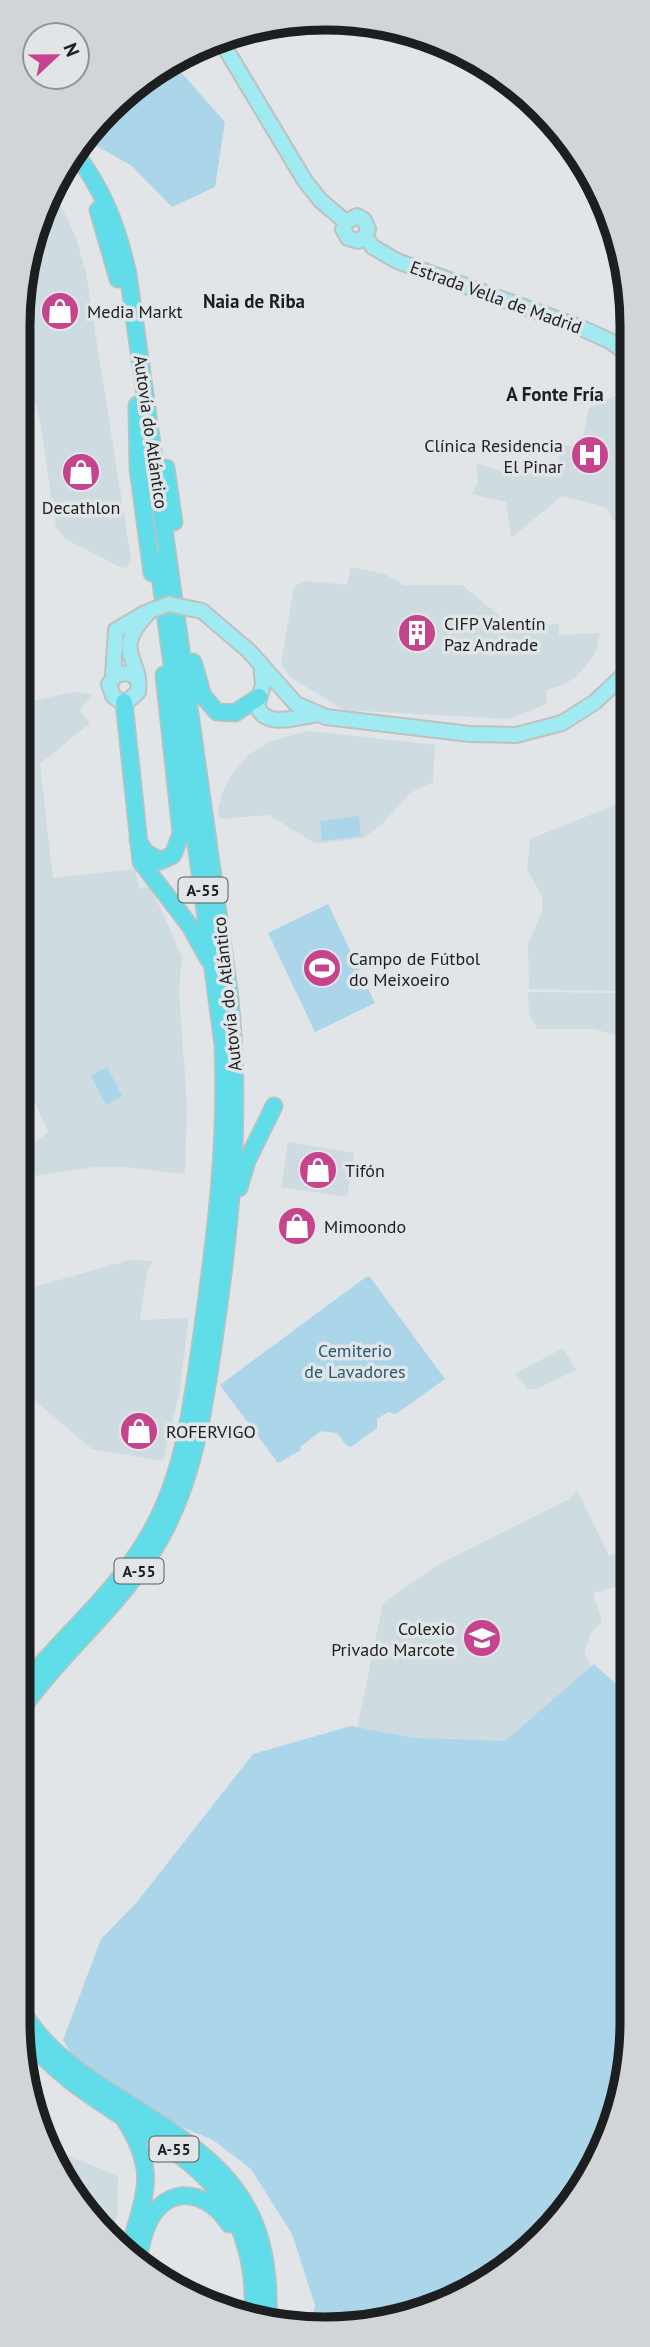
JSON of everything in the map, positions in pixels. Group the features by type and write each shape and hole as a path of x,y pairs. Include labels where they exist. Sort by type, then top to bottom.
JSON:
{"highway":[{"name":"Autovía do Atlántico","path":"30,1700 131,1582 158,1543 185,1482 205,1399 231,1221 237,1105 235,1043 128,274 117,229 80,161"},
{"name":"Autovía do Atlántico","path":"30,1678 106,1595 133,1561 162,1511 180,1463 192,1400 223,1178 225,1106 217,992 137,405 110,246 96,205 74,170"},
{"path":"141,360 151,385 167,478 210,781"},
{"path":"137,405 138,469 161,639 181,833 173,855 160,861 145,852 138,840"},
{"path":"193,662 203,696 217,712 235,713 260,695"},
{"path":"124,702 138,840 145,869 190,926 208,957 217,992"},
{"path":"231,1221 247,1161 274,1106"},
{"path":"201,1464 205,1399"},
{"name":"A-55","path":"30,2024 63,2059 177,2136 229,2179 252,2215 259,2233 269,2285 268,2312"},
{"name":"A-55","path":"30,2043 72,2082 205,2175 236,2217 247,2252 252,2308"},
{"path":"65,2049 193,2136 220,2164 229,2179"},
{"path":"31,2055 57,2078 72,2082"},
{"path":"122,2115 141,2147 147,2172 130,2244"},
{"path":"140,2252 152,2216 167,2201 184,2195 197,2196 214,2205 247,2252"},
{"path":"269,2285 274,2313"}],"main road":[{"name":"Estrada Vella de Madrid","path":"225,47 305,181 321,201 346,222 343,229 348,238 358,241 365,237 373,247 397,261 569,323 610,341 620,348"},
{"path":"134,618 124,640 138,692 132,699 124,702 110,693 109,684 113,676 117,629 134,618 169,604 202,611 261,664 304,710 318,715"},
{"path":"129,658 129,644 137,625 150,611"},
{"path":"261,664 257,706 262,715 270,720 318,715 470,734 516,735 562,723 590,706 620,678"},
{"path":"113,676 125,672 136,678"},
{"path":"260,695 271,687 286,693"},
{"path":"283,718 289,711 286,693"}],"shaded area":[{"path":"59,202 75,235 86,273 131,559 128,567 122,568 65,539 56,527 40,421 30,383 32,286 45,230 56,203"},
{"name":"Clínica Residencia El Pinar","path":"620,388 620,437 616,438 620,452 620,520 613,520 606,507 562,496 511,538 506,502 472,494 478,482 476,463 517,477 520,468 549,471 559,463 559,446 581,446 589,408 617,395 615,389"},
{"path":"351,567 385,574 404,585 462,585 513,627 559,624 559,635 600,633 595,654 578,675 564,685 546,690 547,704 508,719 344,710 290,677 281,665 294,586 307,581 347,585"},
{"path":"73,692 93,695 80,710 90,723 40,764 53,878 135,869 139,889 149,886 182,957 179,991 187,1105 185,1174 125,1167 94,1167 36,1176 30,1160 30,1147 48,1132 30,1091 30,701"},
{"path":"308,731 435,745 433,782 410,793 383,823 364,838 316,844 269,815 220,819 218,811 222,794 230,777 248,755 271,741"},
{"path":"620,803 620,990 529,989 528,945 542,911 542,897 527,869 530,839"},
{"path":"528,992 619,993 620,1036 594,1029 537,1029 529,1013"},
{"name":"Tifón","path":"288,1142 354,1153 347,1197 281,1187"},
{"path":"130,1260 153,1261 147,1271 140,1320 189,1318 179,1394 163,1461 92,1449 32,1398 30,1400 30,1288"},
{"path":"563,1348 576,1370 536,1389 528,1389 515,1374"},
{"name":"Colexio Privado Marcote","path":"577,1490 609,1556 620,1551 620,1585 593,1593 602,1622 591,1632 584,1653 596,1676 487,1776 355,1738 383,1603 439,1564 569,1499"},
{"path":"30,1916 34,1949 30,1951"},
{"path":"60,2152 118,2176 117,2217 113,2227 91,2202"}],"green space":[{"path":"178,69 225,122 215,187 172,207 132,166 92,144 130,103"},
{"path":"359,816 361,836 322,841 320,821"},
{"name":"Campo de Fútbol do Meixoeiro","path":"328,904 375,1003 315,1032 268,933"},
{"path":"107,1067 122,1096 106,1105 91,1076"},
{"name":"Cemiterio de Lavadores","path":"366,1277 370,1277 445,1379 396,1414 388,1412 377,1419 377,1428 351,1447 347,1446 337,1433 321,1431 300,1447 301,1450 278,1463 220,1385"},
{"path":"594,1664 620,1688 620,2041 615,2080 605,2117 581,2170 547,2217 520,2244 473,2278 420,2302 383,2312 344,2317 313,2317 315,2305 292,2234 251,2169 213,2140 146,2112 77,2064 63,2040 101,1939 137,1902 253,1754 351,1726 413,1738 505,1741"}],"place":[{"name":"Media Markt","path":"60,311"},
{"name":"Clínica Residencia El Pinar","path":"590,455"},
{"name":"Decathlon","path":"81,472"},
{"name":"CIFP Valentín Paz Andrade","path":"417,633"},
{"name":"Campo de Fútbol do Meixoeiro","path":"322,968"},
{"name":"Tifón","path":"318,1170"},
{"name":"Mimoondo","path":"297,1226"},
{"name":"ROFERVIGO","path":"139,1431"},
{"name":"Colexio Privado Marcote","path":"482,1638"}],"district":[{"name":"Naia de Riba","path":"254,301"},
{"name":"A Fonte Fría","path":"555,394"}]}
